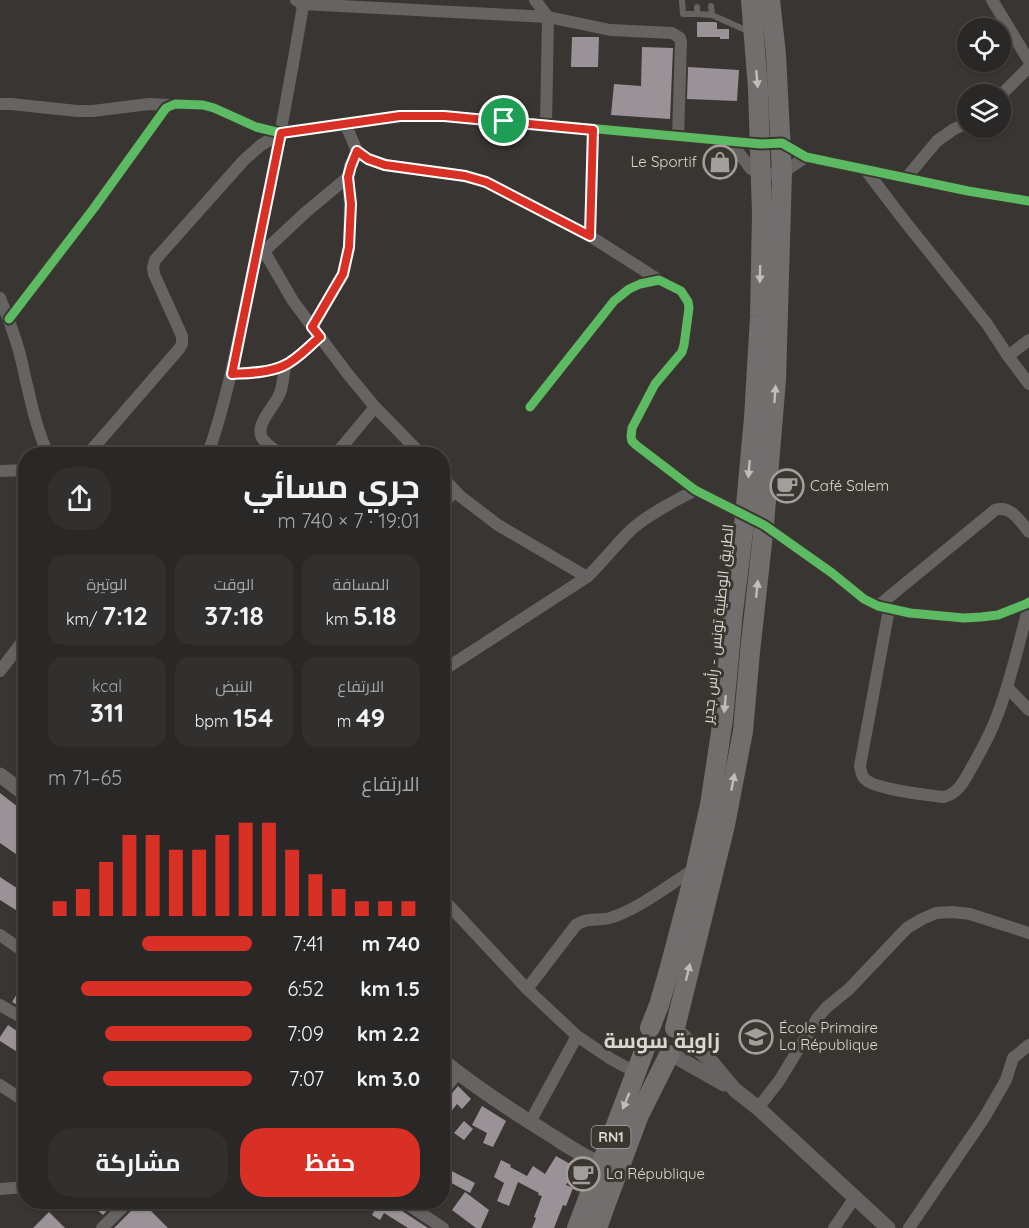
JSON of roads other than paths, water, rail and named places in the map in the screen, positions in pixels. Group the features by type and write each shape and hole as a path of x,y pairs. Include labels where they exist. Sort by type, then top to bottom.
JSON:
{"highway":[{"name":"الطريق الوطنية تونس - رأس جدير","path":"597,1228 610,1167 659,1005 696,868 710,805 723,719 745,516 760,317 761,144 751,0"},
{"name":"RN1","path":"670,1055 679,1043 675,1029 724,825 743,731 764,525 776,380 782,173 776,54 770,0"},
{"path":"670,1055 663,1057 653,1054 648,1037 660,1023 665,1023 675,1029"},
{"name":"الطريق الوطنية تونس - رأس جدير","path":"577,1228 670,1055"}],"street":[{"path":"535,0 548,17 546,125"},
{"path":"992,0 1029,61"},
{"path":"210,447 232,374 260,255 301,1 548,17 610,30 672,33 680,38 681,42 678,137"},
{"path":"1011,85 1029,67"},
{"path":"0,104 77,111 149,104 202,105 256,127 281,133"},
{"path":"9,319 170,105"},
{"path":"94,447 182,344 182,336 154,274 155,260 244,160 261,145 281,133 400,116 444,116 761,144 782,143 806,157 1027,203"},
{"path":"345,123 357,151 368,159 385,165 465,176 486,182 590,236 659,280 681,291 689,308 682,352 661,376 648,396 632,428 631,437 636,445 695,490 764,525 858,594 884,608 940,616 981,617 998,615 1029,604 998,716 962,785 951,796 943,797 868,782 863,778 860,766 884,608 995,510 1005,508 1010,511 1029,532"},
{"path":"906,178 937,141 957,128"},
{"path":"590,236 593,130"},
{"path":"733,141 751,169 760,174 782,173 806,157"},
{"path":"312,327 343,274 349,247 351,204 348,177 357,151"},
{"path":"865,169 980,316 1029,384"},
{"path":"260,255 348,177"},
{"path":"260,255 312,327 375,407 414,447"},
{"path":"530,407 614,301 640,284 659,280"},
{"path":"0,298 9,319 33,413 45,447"},
{"path":"232,374 276,369 285,365 320,337"},
{"path":"1008,356 1029,340"},
{"path":"272,447 262,438 261,423 279,397 285,365"},
{"path":"342,447 375,407"},
{"path":"0,471 18,470"},
{"path":"450,486 498,525 587,577"},
{"path":"450,666 587,577 634,527 695,490"},
{"path":"450,497 455,491"},
{"path":"0,671 18,647"},
{"path":"1007,687 1029,710"},
{"path":"0,775 18,789"},
{"path":"527,989 576,925 594,918 607,919 615,916 696,868"},
{"path":"450,907 527,989 577,1036 611,1059 637,1072"},
{"path":"758,1108 779,1081 818,1017 849,989 907,928 936,913 952,912 970,914 1029,933"},
{"path":"0,936 18,948"},
{"path":"0,1005 18,1015"},
{"path":"675,1029 709,1059 735,1090"},
{"path":"530,1122 577,1036"},
{"path":"909,1228 970,1141 1006,1080 1013,1058 1029,1045"},
{"path":"670,1055 735,1090 758,1108 888,1228"},
{"path":"450,1066 565,1144 610,1167"},
{"path":"450,1082 458,1073"},
{"path":"0,1085 18,1097"},
{"path":"0,1189 18,1188"},
{"path":"834,1228 855,1197"},
{"path":"102,1228 121,1209"},
{"path":"414,1209 443,1228"}],"lane":[{"path":"682,0 682,14 711,15 754,34"},
{"path":"711,6 711,15"},
{"path":"697,7 697,14"}],"place":[{"name":"Le Sportif","path":"720,162"},
{"name":"Café Salem","path":"787,486"},
{"name":"École Primaire La République","path":"756,1037"},
{"name":"La République","path":"583,1174"}],"district":[{"name":"زاوية سوسة","path":"662,1041"}]}
